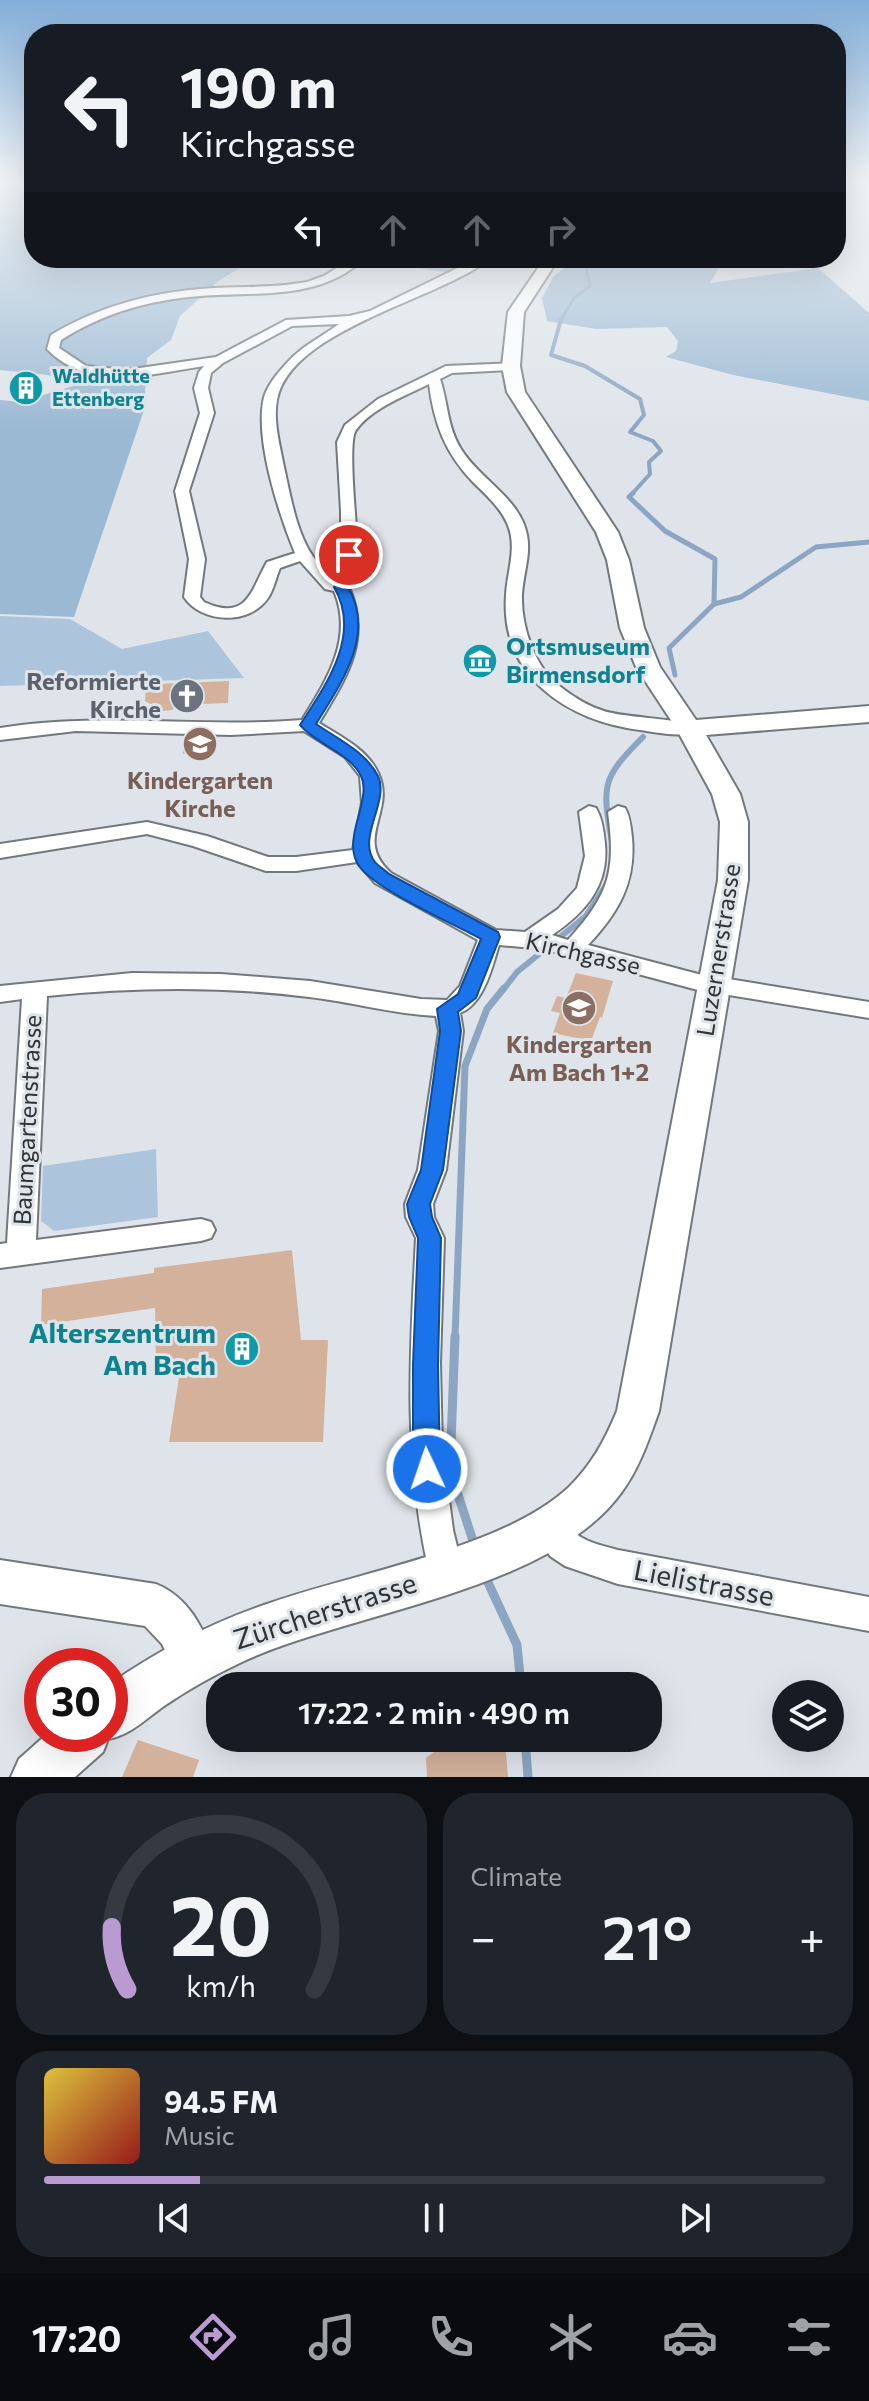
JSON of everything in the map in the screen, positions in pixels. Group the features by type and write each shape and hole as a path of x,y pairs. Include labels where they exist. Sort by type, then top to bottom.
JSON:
{"main road":[{"name":"Luzernerstrasse","path":"546,268 516,312 511,366 516,392 607,532 618,560 632,628 648,667 689,728 726,794 734,822 733,880 638,1411 629,1442 601,1484 573,1513 551,1529"},
{"path":"689,728 869,714"},
{"name":"Zürcherstrasse","path":"128,1703 193,1660 268,1627 473,1563 551,1529"},
{"path":"37,1777 65,1752"}],"street":[{"path":"219,360 107,374 72,365 53,349 55,338 68,329 143,300 175,293 302,287 328,278 344,268"},
{"path":"304,556 281,560 273,565 261,596 250,607 234,612 209,611 198,606 192,597 197,559 182,491 207,413 201,388 205,372 219,360 290,323 350,320 374,313 466,268"},
{"path":"308,725 337,679 348,653 351,628 348,599 341,587 331,585 304,556 294,533 270,431 270,400 280,379 299,356 350,320"},
{"path":"341,587 349,577 349,511 344,442 350,428 364,414 430,378 468,366 511,366"},
{"path":"430,378 435,381 441,421 449,441 461,460 505,506 516,526 521,544 513,585 514,608 520,638 544,683 559,697 581,709 612,720 643,727 689,728"},
{"path":"0,851 147,828 200,841 266,864 296,864 363,855 362,839 372,788 371,778 358,760 308,725 268,730 67,727 2,732"},
{"path":"552,944 556,922 581,901 592,879 597,843 589,812"},
{"path":"552,944 598,921 612,900 621,877 625,852 618,812"},
{"name":"Kirchgasse","path":"363,855 367,865 383,878 491,937 552,944 715,985 869,1010"},
{"path":"0,994 113,982 222,982 333,991 447,1009 466,998 491,937"},
{"name":"Baumgartenstrasse","path":"10,1254 35,989"},
{"path":"447,1009 451,1031 432,1170 419,1204 420,1217 430,1238 425,1444 439,1547 473,1563"},
{"path":"10,1254 201,1230"},
{"name":"Lielistrasse","path":"551,1529 562,1544 577,1554 618,1567 869,1614"},
{"path":"0,1582 156,1606 178,1628 193,1660"}],"shaded area":[{"path":"0,266 240,268 221,279 180,316 171,340 147,358 144,410 74,617 0,614 0,400 20,402 93,380 0,370"},
{"path":"415,268 461,268 451,273"},
{"path":"564,268 719,268 710,283 818,268 869,313 869,401 733,375 666,357 676,351 678,341 667,327 596,329 547,321 542,298 553,277"},
{"path":"0,616 70,619 122,649 208,631 244,678 0,686"},
{"path":"156,1149 158,1217 54,1231 41,1221 43,1166"}],"building":[{"name":"Reformierte Kirche","path":"229,681 228,703 174,705 173,710 162,711 145,701 146,690 157,684"},
{"name":"Kindergarten Kirche","path":"185,737 217,738 216,752 183,754"},
{"name":"Kindergarten Am Bach 1+2","path":"576,973 613,981 602,1018 591,1041 553,1033 560,1013 551,1011 557,996 566,998"},
{"name":"Alterszentrum Am Bach","path":"292,1250 301,1340 328,1340 323,1442 169,1442 182,1358 156,1362 155,1308 41,1325 42,1289 154,1273 154,1268"},
{"path":"138,1740 199,1760 193,1777 122,1777"},
{"path":"434,1752 506,1752 508,1777 427,1777 426,1758"}],"waterway":[{"path":"561,320 574,298 590,286 586,268"},
{"path":"561,320 551,355 585,366 640,399 644,415 630,432 653,441 661,451 649,462 650,474 631,495"},
{"path":"631,495 629,497 665,531 715,559 714,604"},
{"path":"714,604 741,597 816,547 869,542"},
{"path":"675,675 669,648 714,604"},
{"path":"612,842 606,795 608,784 619,763 643,737"},
{"path":"503,990 517,972 586,916 607,884"},
{"path":"455,1338 465,1066 487,1009 504,988"},
{"path":"455,1336 450,1470 475,1547"},
{"path":"485,1576 517,1645 520,1672"},
{"path":"526,1752 528,1777"}],"place":[{"name":"Waldhütte Ettenberg","path":"26,388"},
{"name":"Ortsmuseum Birmensdorf","path":"480,661"},
{"name":"Reformierte Kirche","path":"187,696"},
{"name":"Kindergarten Kirche","path":"200,744"},
{"name":"Kindergarten Am Bach 1+2","path":"579,1008"},
{"name":"Alterszentrum Am Bach","path":"242,1349"}],"route":[{"path":"349,555 349,577 341,587 348,599 351,628 348,653 337,679 308,725 358,760 371,778 372,788 362,839 367,865 383,878 491,937 466,998 447,1009 451,1031 432,1170 419,1204 420,1217 430,1238 425,1365 427,1469"}]}
